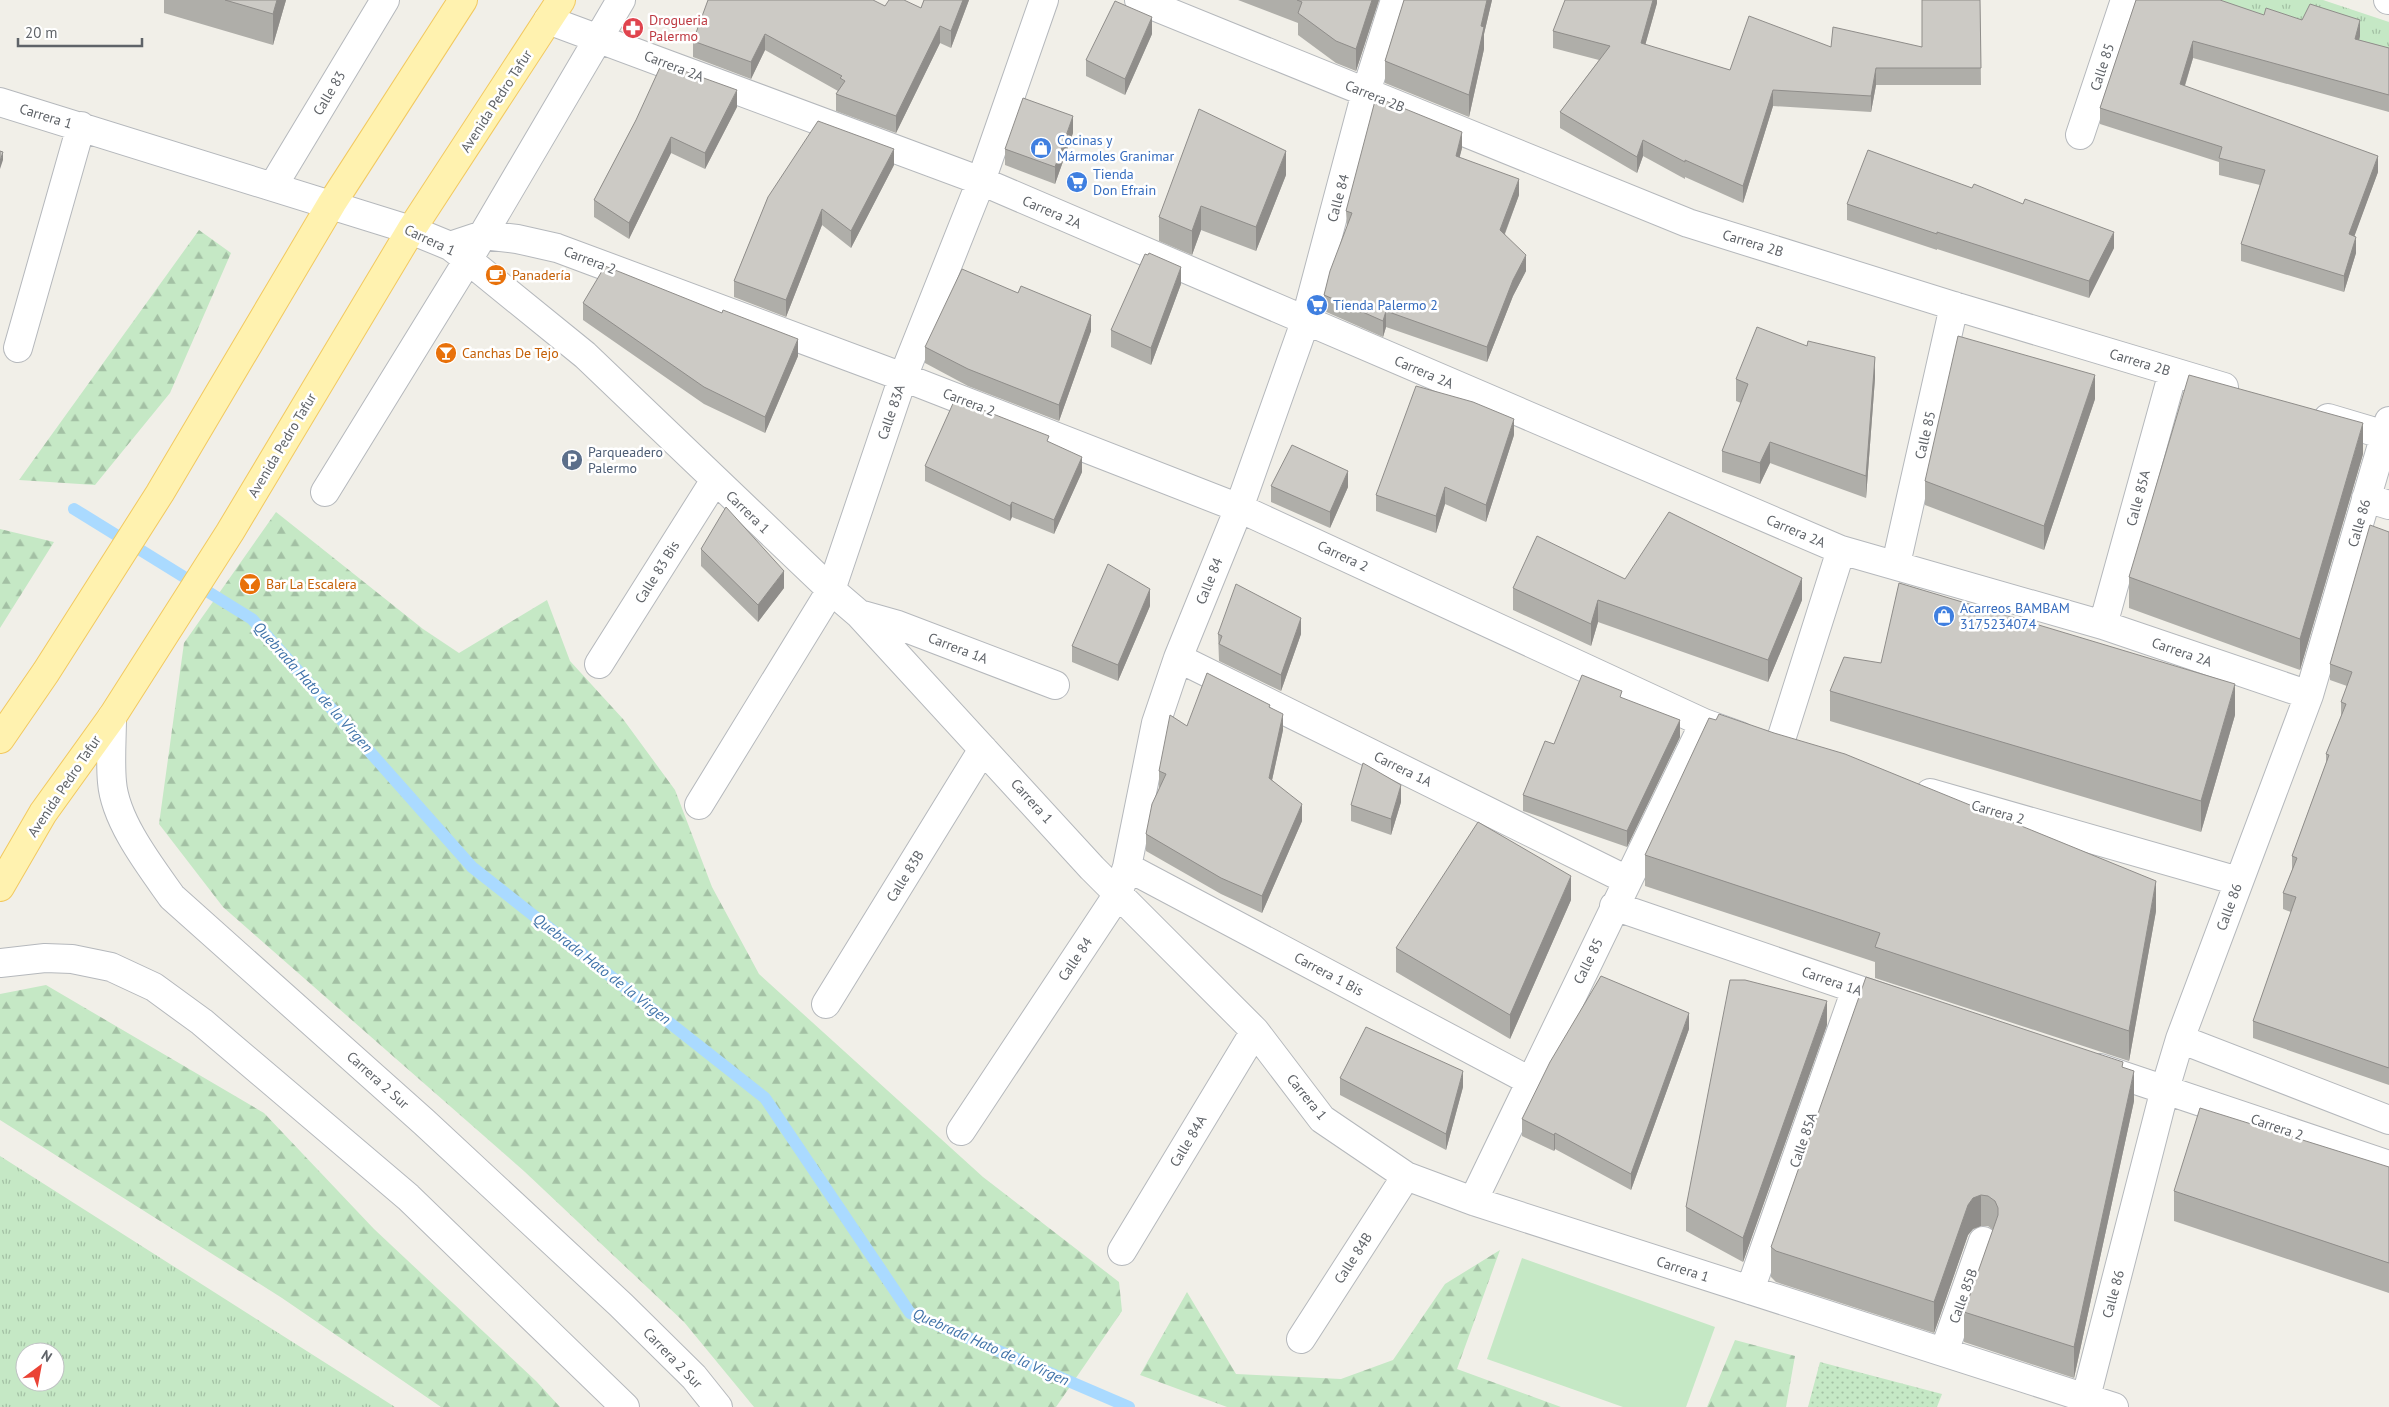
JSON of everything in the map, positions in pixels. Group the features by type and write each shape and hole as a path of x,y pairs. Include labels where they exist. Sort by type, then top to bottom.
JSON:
{"main road":[{"path":"0,739 160,493 332,203 463,0"},
{"name":"Avenida Pedro Tafur","path":"0,887 43,813 112,717 230,532 412,230 555,10"}],"street":[{"name":"Calle 83","path":"273,186 385,0"},
{"path":"482,235 621,0"},
{"name":"Calle 83A","path":"699,805 830,590 903,377 981,181 1044,0"},
{"name":"Carrera 2B","path":"1139,0 1688,223 2246,394"},
{"name":"Calle 84","path":"961,1131 1118,894 1127,867 1156,723 1178,658 1239,508 1305,322 1366,92 1395,0"},
{"name":"Calle 85","path":"2080,135 2125,0"},
{"name":"Carrera 2A","path":"555,10 599,38 981,181 1305,322 1841,550 1896,564 2103,625 2309,695"},
{"name":"Carrera 1","path":"0,102 332,203 412,230 459,253 586,355 830,590 859,614 1118,894 1255,1031 1322,1119 1406,1176 1473,1201 2114,1407"},
{"path":"18,348 81,126"},
{"name":"Carrera 2","path":"459,253 482,235 517,239 557,248 903,377 1239,508 1704,722 1788,752 1841,550"},
{"path":"325,492 459,253"},
{"name":"Calle 85","path":"1896,564 1954,306"},
{"name":"Calle 85A","path":"2103,625 2173,372"},
{"path":"2302,410 2387,428"},
{"name":"Calle 86","path":"2086,1397 2165,1089 2180,1039 2309,695 2378,501 2387,428"},
{"name":"Calle 83 Bis","path":"599,664 715,480"},
{"name":"Carrera 1A","path":"859,614 898,626 1055,685"},
{"name":"Carrera 1A","path":"1178,658 1627,880"},
{"name":"Carrera 2 Sur","path":"112,717 112,784 124,821 144,857 172,896 424,1122 606,1292 694,1377 718,1407"},
{"name":"Calle 85","path":"1473,1201 1704,722"},
{"name":"Calle 83B","path":"826,1004 984,749"},
{"name":"Carrera 2","path":"1903,785 2238,881"},
{"name":"Carrera 1 Bis","path":"1127,867 1530,1081"},
{"name":"Carrera 1A","path":"1614,906 1921,1010"},
{"path":"0,963 45,958 72,959 111,967 154,987 194,1016 408,1197 625,1407"},
{"name":"Calle 85A","path":"1750,1290 1856,989"},
{"name":"Calle 84A","path":"1122,1251 1255,1031"},
{"path":"2180,1039 2389,1120"},
{"path":"2080,1062 2165,1089"},
{"name":"Carrera 2","path":"2165,1089 2389,1165"},
{"name":"Calle 84B","path":"1301,1339 1406,1176"},
{"name":"Calle 85B","path":"1944,1352 1983,1241"}],"green space":[{"path":"2203,0 2323,0 2389,22 2389,61"},
{"path":"199,230 231,253 170,393 95,485 19,480"},
{"path":"276,512 423,629 459,653 547,600 570,661 623,719 675,790 712,887 759,974 983,1177 1119,1282 1122,1311 1056,1407 754,1407 684,1322 525,1172 223,907 159,824 184,643"},
{"path":"0,529 54,542 0,628"},
{"path":"46,985 264,1113 374,1229 536,1381 560,1407 441,1407 282,1298 0,1120 0,994"},
{"path":"0,1156 395,1407 0,1407"},
{"path":"1500,1250 1457,1369 1561,1407 1227,1407 1140,1375 1187,1292 1236,1374 1341,1379 1393,1360 1445,1284"},
{"path":"1522,1258 1715,1327 1686,1407 1623,1407 1487,1359"},
{"path":"1735,1340 1795,1356 1786,1407 1707,1407"},
{"path":"1820,1362 1942,1394 1937,1407 1808,1407"}],"building":[{"path":"225,0 277,0 273,14"},
{"path":"708,0 873,0 885,6 889,0 904,0 921,8 924,0 963,0 951,31 940,26 896,116 836,94 845,81 840,78 842,76 765,34 751,62 693,41"},
{"path":"1297,0 1372,0 1356,49 1336,41 1298,13 1302,2"},
{"path":"1404,0 1487,0 1481,26 1484,27 1469,95 1385,61"},
{"path":"1565,0 1653,0 1641,43 1730,70 1749,16 1831,47 1833,27 1922,47 1922,0 1980,0 1981,68 1876,68 1871,96 1773,90 1743,186 1685,160 1685,162 1643,140 1637,157 1560,112 1610,46 1553,31"},
{"path":"2136,0 2220,0 2264,15 2266,8 2302,20 2310,4 2360,20 2355,39 2389,48 2389,95 2193,41 2180,84 2378,156 2349,234 2356,237 2344,276 2241,244 2265,170 2219,158 2222,147 2100,108"},
{"path":"1115,1 1152,17 1125,79 1086,60"},
{"path":"662,63 737,90 705,153 671,137 629,223 594,200 636,120"},
{"path":"1376,97 1462,132 1456,156 1519,179 1500,230 1526,255 1513,280 1487,347 1386,311 1383,321 1324,295 1330,271 1352,213 1346,211"},
{"path":"1023,98 1073,116 1055,167 1005,149"},
{"path":"1199,109 1286,151 1256,227 1201,206 1192,231 1159,217"},
{"path":"818,121 894,149 851,231 822,209 786,300 734,281 768,197"},
{"path":"1868,150 1972,188 1974,184 2023,204 2025,199 2114,232 2089,281 1847,204"},
{"path":"1149,253 1181,267 1151,348 1111,330 1145,254 1148,255"},
{"path":"605,266 722,313 723,310 798,339 765,417 704,387 583,303"},
{"path":"962,269 1018,293 1021,286 1091,315 1059,405 968,369 925,347"},
{"path":"1757,327 1807,346 1808,341 1875,357 1866,476 1770,442 1760,463 1722,451 1748,384 1736,379"},
{"path":"1958,336 2095,375 2044,526 1925,481"},
{"path":"2189,375 2363,423 2300,639 2129,577"},
{"path":"1416,386 1473,402 1514,419 1486,505 1445,487 1436,516 1376,495"},
{"path":"955,399 1049,436 1047,441 1082,457 1054,520 1012,502 1010,506 925,466"},
{"path":"1292,445 1348,471 1330,512 1271,486"},
{"path":"726,507 784,571 758,605 701,549"},
{"path":"1669,512 1802,578 1768,660 1598,600 1591,624 1513,588 1537,536 1625,579"},
{"path":"2370,525 2389,532 2389,1068 2253,1021 2296,897 2283,893 2297,858 2292,856 2329,755 2326,754 2346,704 2341,702 2352,672 2330,664"},
{"path":"1108,564 1150,589 1118,665 1072,646"},
{"path":"1899,583 2235,684 2201,801 1830,691 1844,657 1881,663"},
{"path":"1236,584 1301,618 1281,675 1219,644 1222,636 1218,634"},
{"path":"1207,673 1270,705 1269,707 1283,714 1269,778 1302,804 1262,896 1221,878 1146,834 1152,804 1166,774 1159,771 1170,715 1187,726"},
{"path":"1582,675 1622,691 1620,697 1680,720 1627,831 1523,795 1545,741 1554,744"},
{"path":"1719,714 1845,754 2156,881 2129,1031 1875,947 1880,933 1645,855 1709,718 1716,720"},
{"path":"1363,763 1401,785 1391,819 1351,805"},
{"path":"1478,822 1571,876 1510,1015 1396,948"},
{"path":"1601,976 1689,1013 1631,1174 1555,1133 1554,1135 1522,1119 1550,1062"},
{"path":"1866,977 2123,1062 2122,1067 2134,1071 2074,1347 1964,1312 1998,1215 1995,1201 1988,1196 1981,1195 1973,1198 1968,1205 1934,1302 1776,1251 1771,1247"},
{"path":"1730,980 1745,980 1827,1001 1743,1238 1686,1207"},
{"path":"1366,1027 1463,1071 1446,1134 1340,1078"},
{"path":"2200,1108 2389,1167 2389,1263 2174,1191"}],"waterway":[{"name":"Quebrada Hato de la Virgen","path":"74,509 252,619 472,867 765,1098 910,1313 1129,1407"}],"place":[{"name":"Drogueria Palermo","path":"633,28"},
{"name":"Cocinas y Mármoles Granimar","path":"1041,148"},
{"name":"Tienda Don Efrain","path":"1077,182"},
{"name":"Panadería","path":"496,275"},
{"name":"Tienda Palermo 2","path":"1317,305"},
{"name":"Canchas De Tejo","path":"446,353"},
{"name":"Parqueadero Palermo","path":"572,460"},
{"name":"Bar La Escalera","path":"250,584"},
{"name":"Acarreos BAMBAM 3175234074","path":"1944,616"}]}
